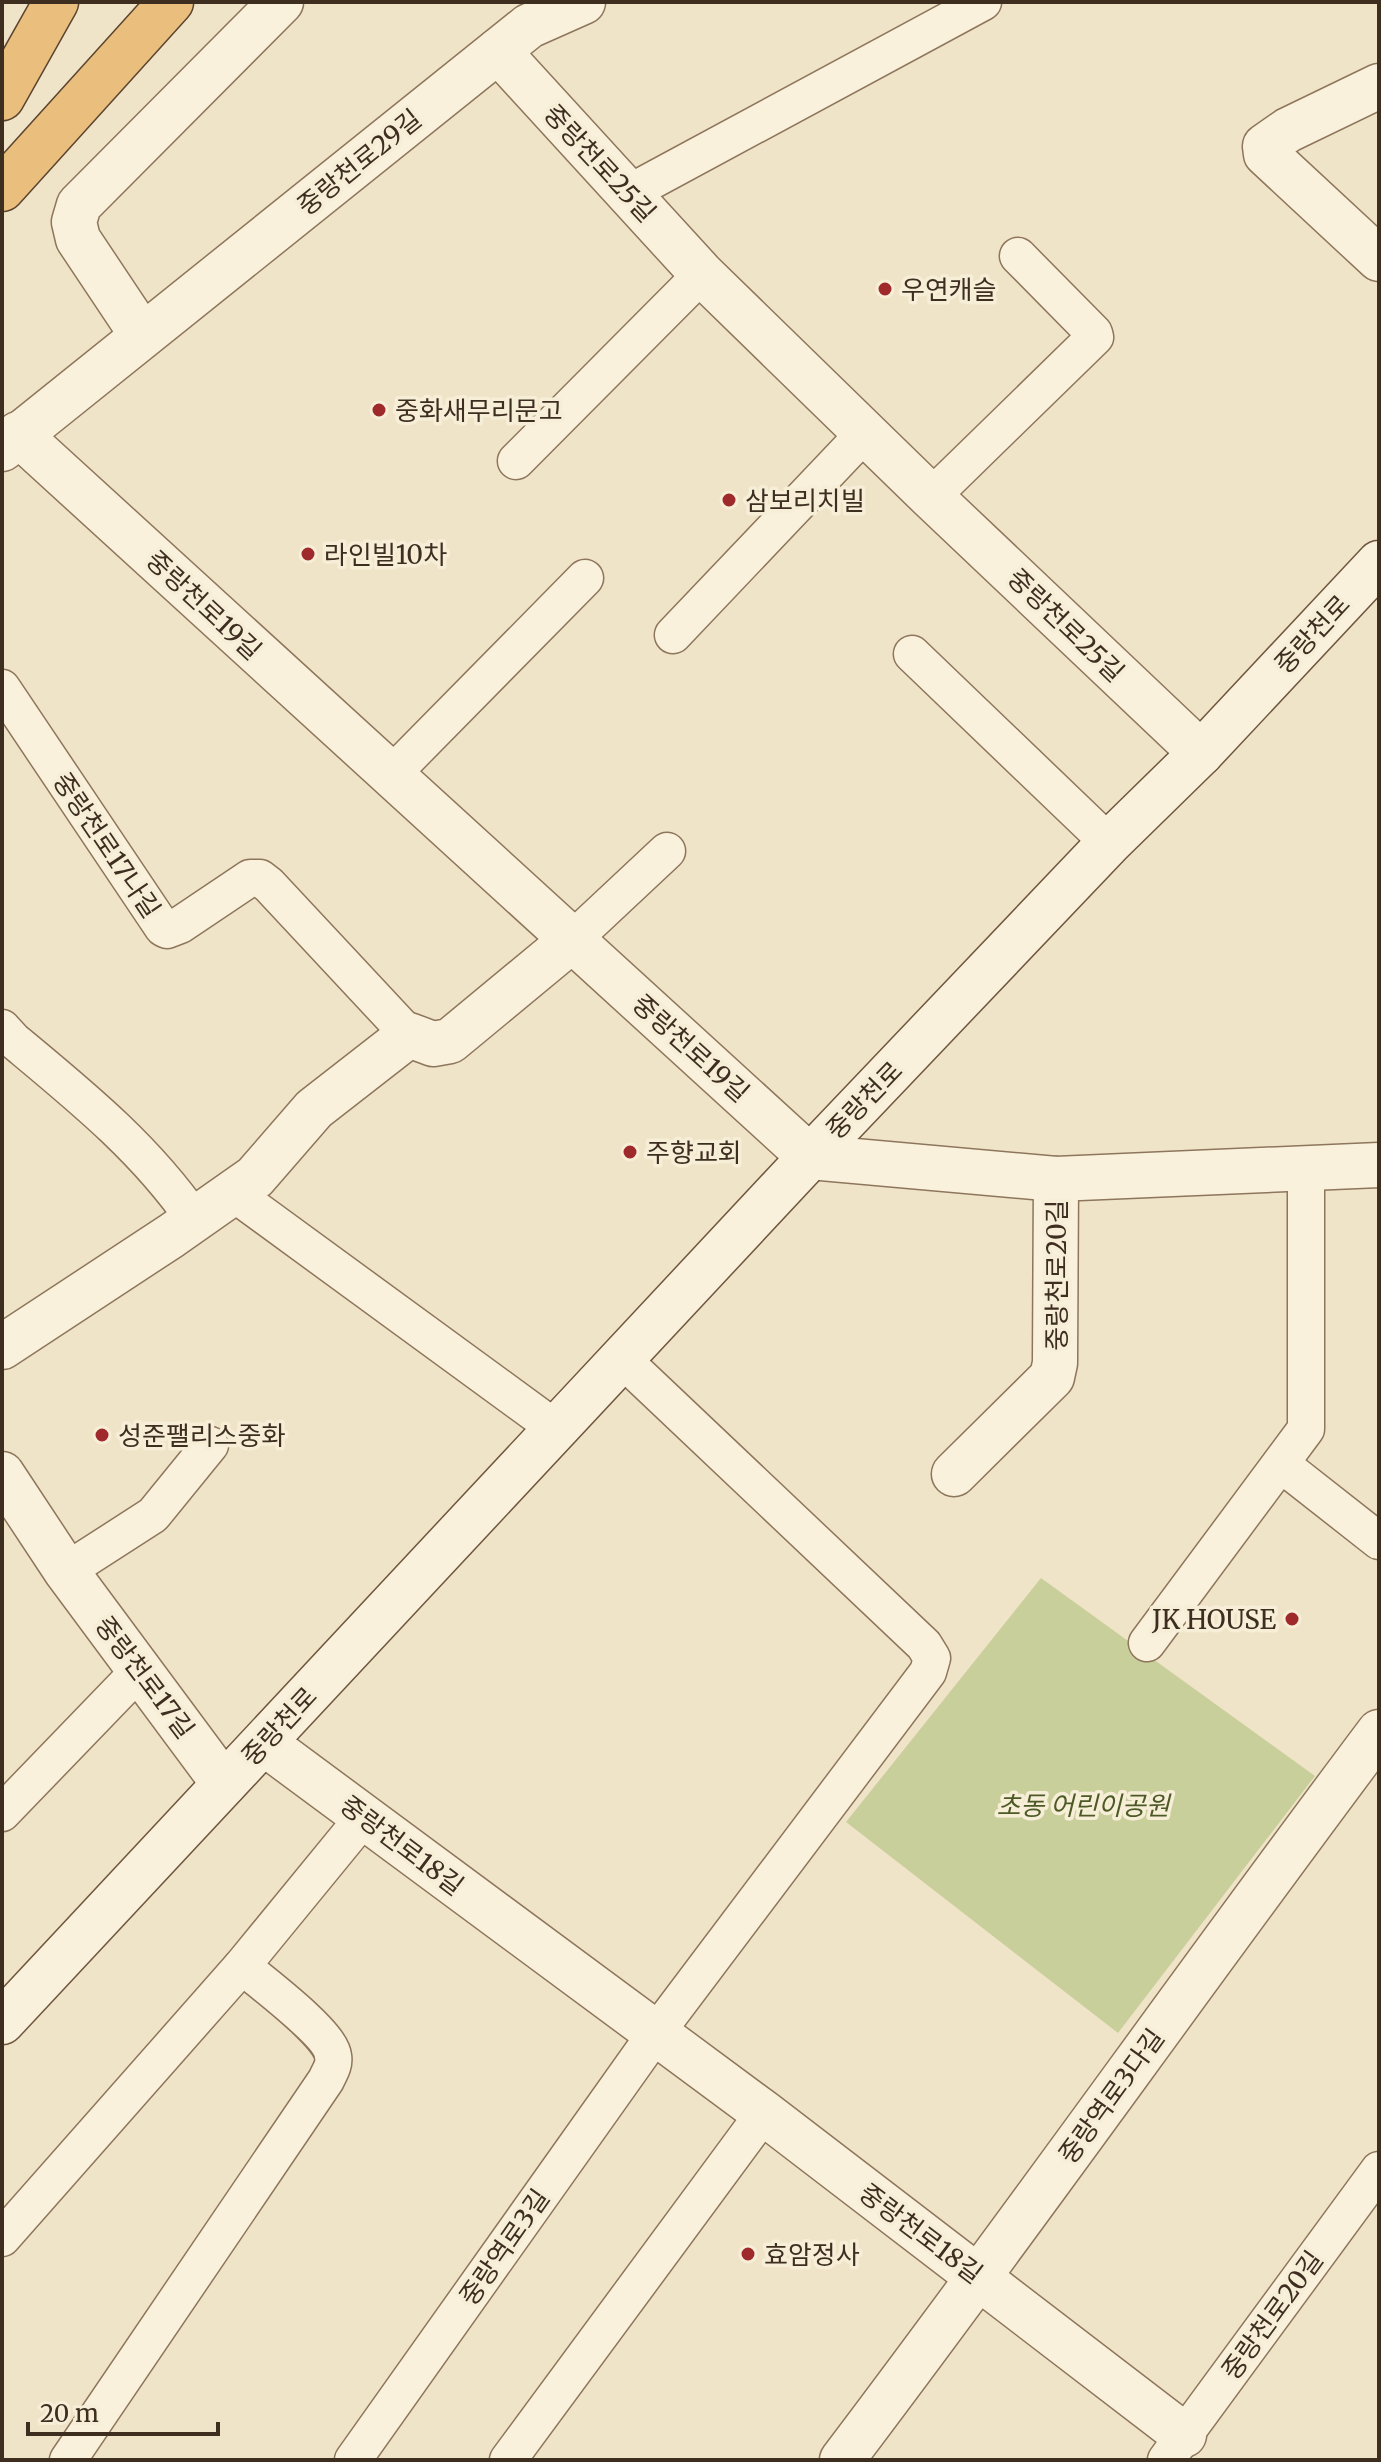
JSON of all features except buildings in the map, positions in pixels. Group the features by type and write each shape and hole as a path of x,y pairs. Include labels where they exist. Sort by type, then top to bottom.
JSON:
{"highway":[{"path":"2,98 56,2"},
{"path":"2,189 171,2"}],"street":[{"path":"142,335 78,239 74,222 79,205 281,2"},
{"name":"중랑천로29길","path":"10,441 529,26 583,2"},
{"name":"중랑천로25길","path":"498,51 702,274 1201,753"},
{"path":"1379,86 1288,130 1265,146 1266,154 1379,259"},
{"name":"중랑천로19길","path":"10,441 390,776 810,1157"},
{"name":"중랑천로","path":"2,2022 810,1157 1109,843 1201,753 1379,563"},
{"path":"2,1347 255,1177 314,1109 409,1035 433,1044 442,1045 450,1041 572,940"},
{"name":"중랑천로20길","path":"810,1157 1056,1179 1379,1165"},
{"name":"중랑천로20길","path":"954,1474 1052,1377 1055,1363 1056,1179"},
{"name":"중랑천로17길","path":"2,1474 66,1571 224,1784"},
{"name":"중랑역로3다길","path":"842,2460 981,2277 1231,1929 1379,1732"},
{"name":"중랑천로18길","path":"264,1743 981,2277 1175,2448"}],"lane":[{"path":"629,193 983,2"},
{"path":"931,497 1095,337 1018,256"},
{"path":"516,461 702,274"},
{"path":"673,635 865,433"},
{"path":"390,776 585,578"},
{"path":"912,654 1109,843"},
{"name":"중랑천로17나길","path":"2,688 163,928 167,930 180,925 250,878 260,878 409,1035"},
{"path":"572,940 667,851"},
{"path":"2,1028 129,1140 173,1189 194,1219"},
{"path":"1147,1643 1305,1433 1308,1421 1306,1167"},
{"path":"232,1192 555,1428"},
{"path":"621,1358 924,1645 932,1658 928,1672 656,2033"},
{"path":"66,1571 153,1515 210,1445"},
{"path":"1281,1464 1379,1541"},
{"path":"2,1813 140,1670"},
{"path":"2,2238 242,1966 364,1817"},
{"path":"68,2460 326,2080 333,2065 333,2054 319,2032 242,1966"},
{"name":"중랑역로3길","path":"353,2460 656,2033"},
{"path":"508,2460 764,2113"},
{"name":"중랑천로20길","path":"1175,2448 1379,2170"}],"green space":[{"name":"초동 어린이공원","path":"1041,1578 1315,1776 1118,2033 846,1822"}],"place":[{"name":"우연캐슬","path":"885,289"},
{"name":"중화새무리문고","path":"379,410"},
{"name":"삼보리치빌","path":"729,500"},
{"name":"라인빌10차","path":"308,554"},
{"name":"주향교회","path":"630,1152"},
{"name":"성준팰리스중화","path":"102,1435"},
{"name":"JK HOUSE","path":"1292,1619"},
{"name":"효암정사","path":"748,2254"}]}
